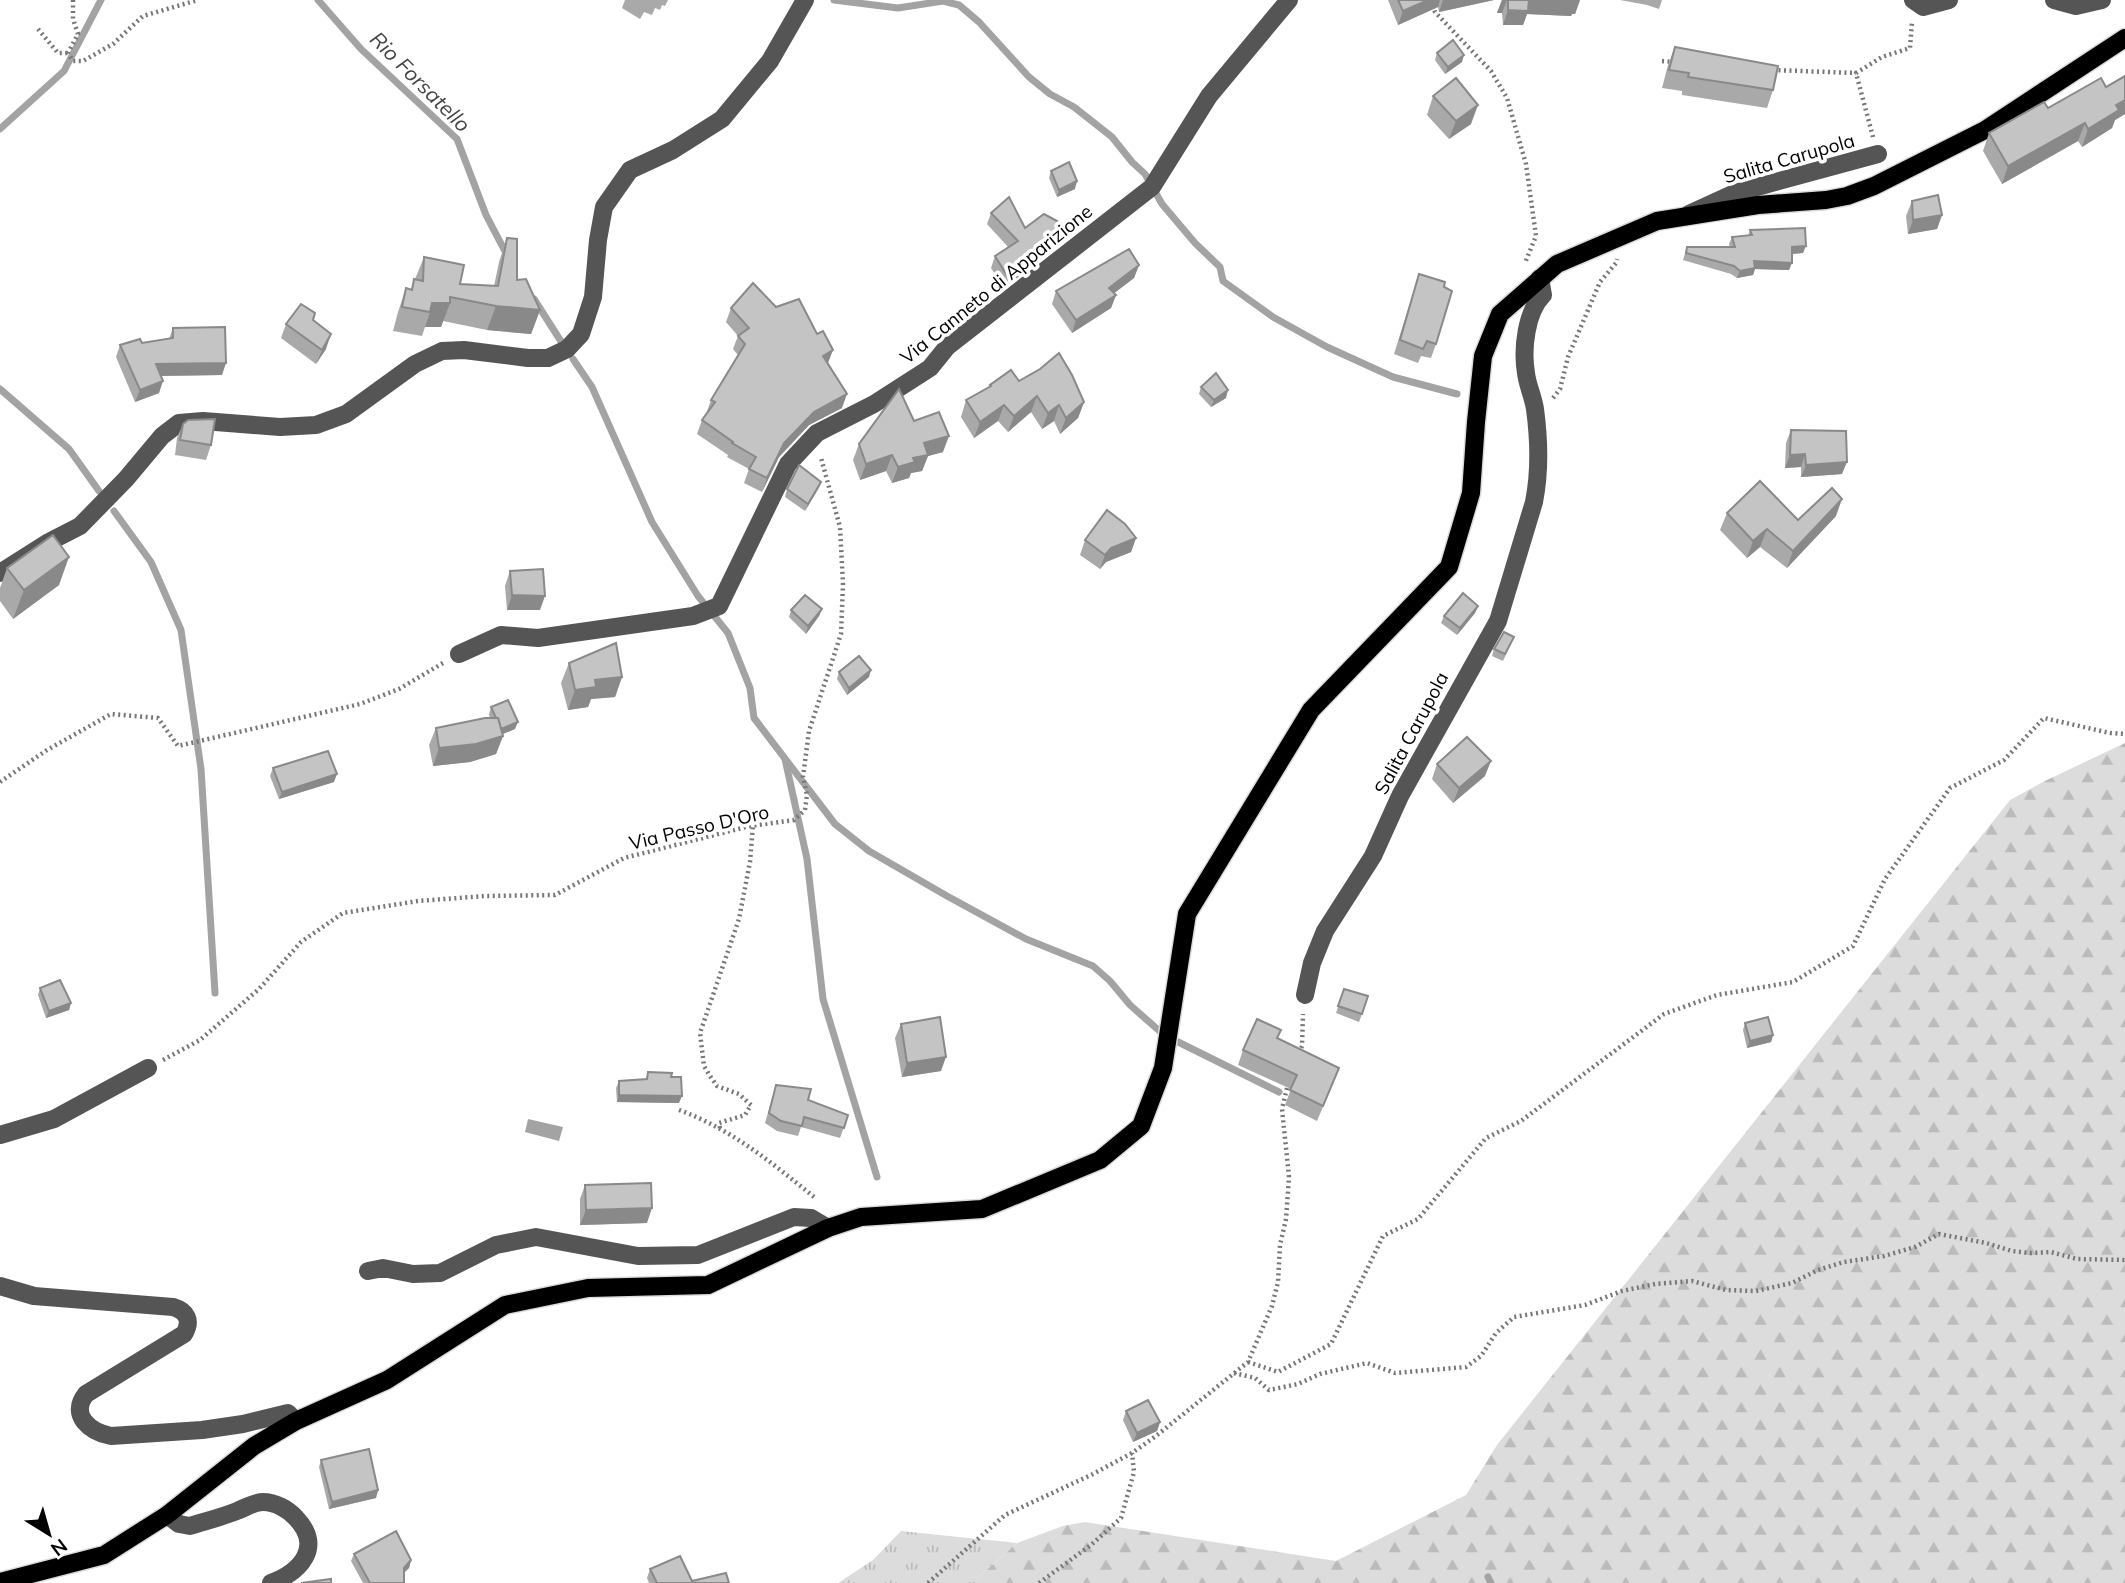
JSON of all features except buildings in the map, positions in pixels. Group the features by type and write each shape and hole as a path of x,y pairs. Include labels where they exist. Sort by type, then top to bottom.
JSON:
{"main road":[{"path":"0,1582 103,1555 167,1515 254,1446 296,1421 387,1380 505,1305 588,1288 708,1285 828,1228 861,1217 982,1209 1100,1160 1140,1126 1163,1068 1187,914 1311,710 1449,567 1471,493 1483,356 1500,314 1557,264 1657,221 1758,205 1826,200 1874,186 1985,130 2125,38"}],"street":[{"path":"0,573 80,526 126,479 162,436 179,424 203,421 280,427 316,425 346,414 415,364 442,351 464,350 548,358 567,349 581,334 593,297 597,240 604,207 630,170 673,150 722,119 770,61 805,0"},
{"name":"Via Canneto di Apparizione","path":"459,654 501,635 538,638 693,616 719,607 788,464 817,433 874,404 930,368 947,347 1152,187 1209,96 1289,0"},
{"path":"1913,8 1949,0"},
{"path":"2054,0 2076,6 2102,0"},
{"name":"Salita Carupola","path":"1689,214 1735,193 1878,154"},
{"name":"Salita Carupola","path":"1305,995 1312,963 1325,931 1373,856 1424,752 1498,621 1538,483 1535,410 1531,387 1525,373 1527,331 1531,313 1535,303 1543,295 1538,279"},
{"path":"0,1135 54,1119 148,1068"},
{"path":"368,1271 383,1268 413,1275 440,1273 496,1245 536,1237 638,1256 698,1255 794,1217 811,1218 828,1228"},
{"path":"0,1286 34,1296 173,1307 181,1309 187,1315 184,1335 86,1394 81,1400 79,1414 85,1424 101,1434 111,1436 202,1430 288,1413 296,1421"},
{"path":"167,1515 179,1524 190,1526 261,1502 284,1508 303,1525 308,1534 309,1545 300,1565 271,1583"}],"path":[{"path":"68,53 78,34 73,19 73,0"},
{"path":"68,53 73,61 83,61 113,44 143,16 198,0"},
{"path":"1431,0 1435,12 1491,71 1507,98 1526,164 1536,236 1525,263 1538,279"},
{"path":"1770,70 1856,73 1882,57 1910,48 1913,8"},
{"path":"38,29 58,53 68,53"},
{"path":"1662,61 1686,63"},
{"name":"Salita Carupola","path":"1856,73 1878,154"},
{"path":"1535,410 1555,398 1560,389 1568,357 1600,282 1616,263 1619,251 1607,250 1618,238"},
{"name":"Via Passo D'Oro","path":"148,1068 200,1040 259,989 301,943 343,914 418,901 555,895 624,858 753,825 794,820 805,810 807,795 803,777 809,731 841,634 843,584 840,527 823,469 817,433"},
{"path":"0,782 47,750 111,714 158,718 178,746 360,704 399,689 459,654"},
{"path":"1248,1362 1278,1372 1331,1344 1383,1236 1418,1219 1486,1138 1521,1121 1664,1014 1717,995 1793,982 1853,946 1885,879 1950,788 2004,760 2044,718 2125,734"},
{"path":"720,1128 719,1123 745,1115 751,1105 739,1094 718,1086 710,1076 704,1066 700,1033 739,919 750,862 753,825"},
{"path":"1297,1058 1302,1046 1305,995"},
{"path":"928,1583 1005,1515 1093,1474 1132,1452 1248,1362 1272,1306 1278,1282 1289,1177 1282,1109 1289,1082"},
{"path":"679,1110 720,1128 764,1155 823,1205"},
{"path":"1234,1374 1255,1378 1269,1390 1367,1363 1395,1373 1466,1367 1481,1356 1496,1333 1514,1317 1585,1306 1622,1291 1655,1284 1692,1281 1726,1290 1756,1291 1792,1283 1818,1270 1844,1262 1884,1256 1915,1247 1939,1234 2012,1251 2052,1252 2077,1259 2125,1259"},
{"path":"1039,1583 1091,1545 1121,1518 1135,1472 1132,1452"}],"green space":[{"path":"2125,743 2125,1583 972,1583 1017,1543 1063,1526 1085,1522 1336,1561 1466,1495 1497,1445 2010,800"},
{"path":"901,1531 1017,1543 972,1583 838,1583 873,1560"}],"shaded area":[{"path":"528,1119 563,1127 559,1141 525,1132"}],"waterway":[{"path":"0,129 64,71 101,0"},
{"name":"Rio Forsatello","path":"318,0 361,49 457,139 486,215 508,257"},
{"path":"834,0 898,8 943,1 959,5 979,22 1029,77 1112,137 1145,174 1162,204 1195,243 1220,267 1223,281 1273,317 1327,347 1393,377 1457,394"},
{"path":"534,299 562,343"},
{"path":"573,359 592,387 652,522 698,596 728,633 750,688 754,718 835,824 869,851 947,896 1026,939 1093,966 1130,1005 1164,1035 1279,1092"},
{"path":"0,389 69,449 99,491"},
{"path":"114,511 151,562 181,630 201,769 215,993"},
{"path":"785,759 807,859 823,999 877,1177"},
{"path":"1488,1577 1491,1583"}]}
